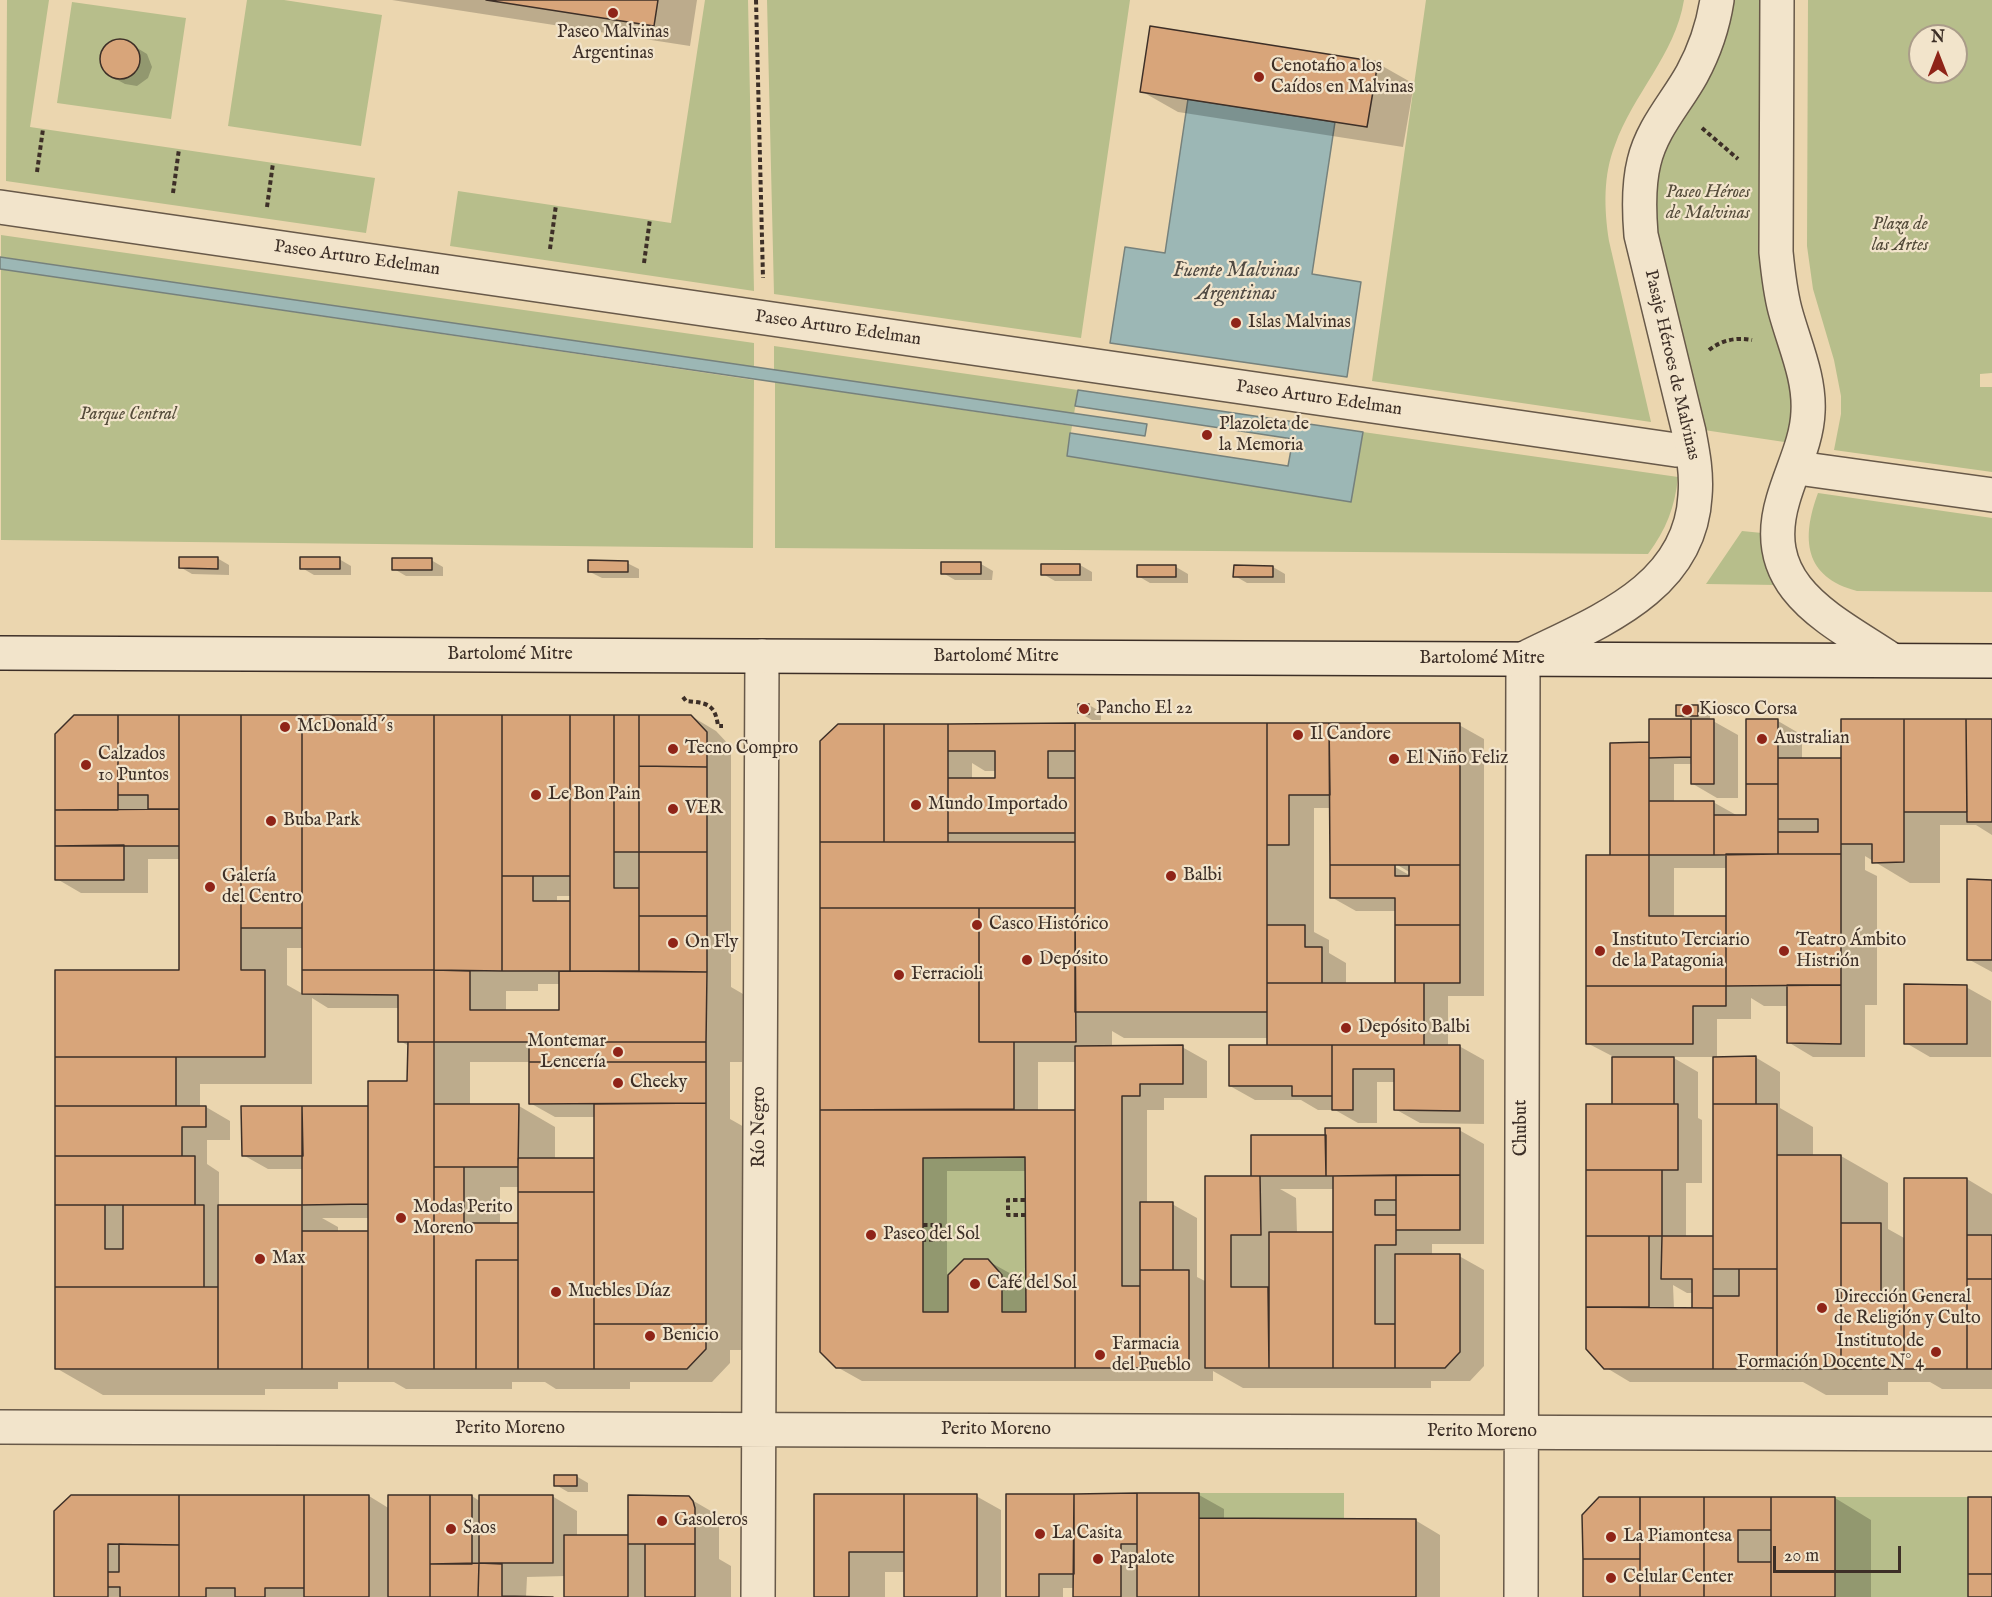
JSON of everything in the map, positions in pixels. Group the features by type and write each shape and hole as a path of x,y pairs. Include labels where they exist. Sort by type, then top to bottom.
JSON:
{"street":[{"name":"Pasaje Héroes de Malvinas","path":"1523,659 1629,603 1667,571 1688,535 1695,496 1693,453 1641,235 1640,194 1644,161 1652,140 1701,56 1709,36 1717,0"},
{"path":"1777,0 1776,252 1781,291 1806,382 1808,415 1779,514 1777,548 1781,564 1801,594 1813,606 1892,660"},
{"name":"Paseo Arturo Edelman","path":"0,207 1676,450"},
{"path":"1805,469 1992,495"},
{"name":"Bartolomé Mitre","path":"0,653 1992,661"},
{"name":"Río Negro","path":"758,1597 762,656"},
{"name":"Chubut","path":"1521,1597 1523,659"},
{"name":"Perito Moreno","path":"0,1428 1992,1434"}],"path":[{"path":"756,0 765,319"},
{"path":"37,174 44,129"},
{"path":"172,194 179,149"},
{"path":"266,208 273,163"},
{"path":"549,260 556,205"},
{"path":"644,264 650,219"},
{"path":"1704,356 1715,345 1723,341 1743,338 1762,342"},
{"path":"683,697 686,701 707,704 716,714 718,726 723,726"},
{"path":"1025,1200 1008,1200 1008,1215 1025,1215"},
{"path":"923,1225 940,1225 940,1239 923,1240"}],"green space":[{"path":"7,0 49,0 30,127 375,178 366,233 6,181"},
{"path":"247,0 284,0 382,15 361,146 228,126"},
{"path":"705,0 748,0 754,291 450,246 458,191 671,223"},
{"path":"767,0 1130,0 1081,338 774,294"},
{"path":"1426,0 1684,0 1672,39 1623,126 1611,156 1607,180 1606,217 1609,241 1651,422 1372,381"},
{"name":"Paseo Héroes de Malvinas","path":"1731,0 1765,0 1793,380 1791,443 1704,430 1654,222 1655,185 1664,149"},
{"name":"Plaza de las Artes","path":"1808,0 1992,0 1992,373 1980,374 1980,387 1992,387 1992,472 1834,450 1841,414 1841,396 1834,360 1813,289 1807,246"},
{"path":"72,2 186,18 171,119 57,103"},
{"path":"1,235 754,343 754,367 1,257"},
{"name":"Parque Central","path":"1,269 754,380 753,548 1,540"},
{"path":"774,346 1078,390 1074,414 774,370"},
{"path":"775,382 1072,426 1067,456 1351,502 1363,432 1678,477 1669,518 1648,554 775,548"},
{"path":"1818,493 1992,518 1992,592 1857,591 1839,585 1826,576 1817,566 1811,554 1809,526"},
{"path":"1742,531 1762,533 1765,560 1778,585 1706,584"},
{"path":"1025,1157 1026,1312 1002,1312 1002,1275 988,1260 964,1259 948,1275 948,1312 923,1312 923,1158"},
{"path":"1199,1493 1344,1493 1344,1519 1199,1518"},
{"path":"1835,1497 1968,1497 1968,1597 1835,1597"}],"water":[{"name":"Fuente Malvinas Argentinas","path":"1188,99 1335,122 1312,274 1361,282 1347,377 1110,343 1125,247 1165,253"},
{"path":"0,257 1147,424 1145,436 0,269"},
{"path":"1078,390 1363,432 1351,502 1067,456 1070,433 1288,466 1293,439 1075,406"}],"building":[{"name":"Paseo Malvinas Argentinas","path":"486,0 658,0 654,26"},
{"name":"Cenotafio a los Caídos en Malvinas","path":"1150,26 1378,62 1367,127 1140,92"},
{"path":"120,39 128,40 134,45 139,51 139,67 134,73 128,78 120,79 112,78 106,73 101,67 100,59 101,51 106,45 112,40"},
{"path":"179,557 218,557 218,569 179,568"},
{"path":"300,557 340,557 340,569 300,569"},
{"path":"392,558 432,558 432,570 392,570"},
{"path":"588,560 628,561 628,572 588,572"},
{"path":"941,562 981,562 981,574 941,574"},
{"path":"1041,564 1080,564 1080,575 1041,575"},
{"path":"1137,565 1176,565 1176,577 1137,577"},
{"path":"1234,565 1273,566 1273,577 1233,577"},
{"name":"Pancho El 22","path":"1078,704 1089,704 1089,714 1078,713"},
{"name":"Kiosco Corsa","path":"1676,705 1698,705 1698,716 1676,716"},
{"name":"Calzados 10 Puntos","path":"74,715 118,715 118,810 55,810 55,734"},
{"path":"118,715 179,715 179,809 148,809 148,795 118,795"},
{"name":"Galería del Centro","path":"179,715 241,715 241,970 265,970 265,1057 55,1057 55,970 179,970"},
{"name":"Buba Park","path":"241,715 302,715 302,928 241,928"},
{"path":"302,715 434,715 434,970 302,970"},
{"path":"434,715 502,715 502,971 434,970"},
{"name":"Le Bon Pain","path":"502,715 570,715 570,876 502,876"},
{"path":"570,715 614,715 614,888 639,888 639,971 570,971"},
{"path":"614,715 639,715 639,852 614,852"},
{"name":"Tecno Compro","path":"639,715 691,715 707,732 707,767 639,766"},
{"path":"1649,719 1691,719 1691,757 1649,758"},
{"path":"1691,719 1714,719 1714,784 1691,784"},
{"name":"Australian","path":"1746,719 1778,719 1778,784 1746,784"},
{"path":"1841,719 1904,719 1904,862 1872,863 1872,844 1841,844"},
{"path":"1904,719 1966,719 1967,812 1904,812"},
{"path":"1966,719 1992,719 1992,822 1967,822"},
{"path":"1075,723 1075,751 1048,751 1048,778 1075,778 1075,833 948,833 948,778 995,778 995,751 948,751 948,724"},
{"name":"Balbi","path":"1075,723 1267,723 1267,1012 1075,1012"},
{"path":"1267,723 1329,723 1330,795 1289,795 1289,845 1267,845"},
{"name":"El Niño Feliz","path":"1329,723 1460,723 1460,865 1330,865"},
{"path":"838,724 884,724 884,842 820,842 820,741"},
{"name":"Mundo Importado","path":"884,724 948,724 948,842 884,842"},
{"path":"1649,742 1649,855 1610,855 1610,743"},
{"path":"1778,758 1841,758 1841,854 1778,854 1778,832 1818,832 1818,819 1778,819"},
{"name":"VER","path":"639,766 707,767 707,852 639,852"},
{"path":"1746,784 1778,784 1778,854 1714,855 1714,815 1746,815"},
{"path":"1649,801 1714,801 1714,855 1649,855"},
{"path":"179,809 179,846 55,846 55,810"},
{"path":"820,842 1075,842 1075,908 820,908"},
{"path":"124,845 124,880 55,880 55,846"},
{"path":"639,852 707,852 707,916 639,916"},
{"name":"Teatro Ámbito Histrión","path":"1726,854 1841,854 1841,985 1726,986"},
{"path":"1586,855 1649,855 1649,916 1726,916 1726,986 1586,986"},
{"path":"1330,865 1395,865 1395,876 1409,876 1409,865 1460,865 1460,925 1395,925 1395,898 1330,898"},
{"path":"502,876 533,876 533,901 570,901 570,971 502,971"},
{"path":"1967,879 1992,880 1992,960 1967,960"},
{"name":"Ferracioli","path":"820,908 979,908 979,1042 1014,1042 1014,1109 820,1110"},
{"name":"Depósito","path":"979,908 1075,908 1076,1042 979,1042"},
{"name":"On Fly","path":"639,916 707,916 707,972 639,971"},
{"path":"1267,925 1305,925 1305,947 1322,947 1322,983 1267,983"},
{"path":"1395,925 1460,925 1460,983 1395,983"},
{"path":"302,970 434,970 434,1042 398,1042 398,995 302,994"},
{"path":"434,970 470,971 470,1010 559,1010 559,971 707,972 706,1042 434,1042"},
{"name":"Depósito Balbi","path":"1267,983 1424,983 1424,1045 1267,1045"},
{"path":"1904,984 1967,985 1967,1044 1904,1044"},
{"path":"1787,985 1841,985 1841,1044 1787,1043"},
{"path":"1586,986 1726,986 1726,1006 1693,1006 1693,1044 1586,1044"},
{"name":"Modas Perito Moreno","path":"408,1042 434,1042 434,1369 368,1369 368,1081 407,1081"},
{"name":"Montemar Lencería","path":"529,1042 706,1042 706,1062 529,1062"},
{"path":"1183,1045 1183,1084 1140,1084 1140,1096 1122,1096 1122,1286 1140,1286 1140,1368 1075,1368 1075,1046"},
{"path":"1229,1045 1332,1045 1332,1096 1292,1096 1292,1086 1229,1086"},
{"path":"1332,1045 1460,1045 1460,1111 1394,1110 1394,1069 1353,1069 1353,1110 1332,1110"},
{"path":"1756,1056 1756,1104 1713,1104 1713,1057"},
{"path":"55,1057 176,1057 176,1106 55,1106"},
{"path":"1612,1057 1674,1057 1674,1104 1612,1104"},
{"name":"Cheeky","path":"529,1062 706,1062 706,1103 529,1104"},
{"path":"706,1103 706,1324 594,1324 594,1104"},
{"path":"434,1104 519,1104 518,1167 434,1167"},
{"path":"1586,1104 1678,1104 1678,1170 1586,1170"},
{"path":"1713,1104 1777,1104 1777,1269 1713,1269"},
{"path":"55,1106 206,1106 206,1127 182,1127 182,1156 55,1156"},
{"path":"241,1106 302,1106 303,1156 242,1156"},
{"path":"302,1106 368,1106 368,1204 302,1205"},
{"name":"Paseo del Sol","path":"820,1110 1075,1110 1075,1368 836,1368 820,1352","holes":["1025,1157 1026,1312 1002,1312 1002,1275 988,1259 964,1259 948,1275 948,1312 923,1312 923,1158"]},
{"path":"1325,1128 1460,1128 1460,1175 1326,1176"},
{"path":"1251,1135 1326,1135 1326,1176 1251,1176"},
{"path":"1777,1155 1841,1155 1841,1369 1777,1369"},
{"path":"55,1156 195,1156 195,1205 55,1205"},
{"path":"518,1158 594,1158 594,1192 518,1192"},
{"path":"434,1167 464,1167 464,1223 518,1223 518,1260 476,1260 476,1369 434,1369"},
{"path":"1586,1170 1662,1170 1662,1236 1586,1236"},
{"path":"1396,1175 1460,1175 1460,1230 1396,1230"},
{"path":"1396,1175 1396,1200 1375,1200 1375,1215 1396,1215 1396,1245 1375,1245 1375,1324 1395,1324 1395,1368 1333,1368 1333,1176"},
{"path":"1205,1176 1260,1176 1261,1235 1231,1235 1231,1287 1268,1287 1269,1368 1205,1368"},
{"path":"1904,1178 1967,1178 1967,1369 1904,1369"},
{"name":"Muebles Díaz","path":"518,1192 594,1192 594,1369 518,1369"},
{"path":"1140,1202 1173,1202 1173,1270 1140,1270"},
{"path":"55,1205 105,1205 105,1249 123,1249 123,1205 204,1205 204,1287 55,1287"},
{"name":"Max","path":"218,1205 302,1205 302,1369 218,1369"},
{"path":"1841,1223 1881,1223 1881,1294 1904,1294 1904,1369 1841,1369"},
{"path":"302,1231 368,1231 368,1369 302,1369"},
{"path":"1269,1232 1333,1232 1333,1368 1269,1368"},
{"path":"1967,1235 1992,1235 1992,1279 1967,1279"},
{"path":"1586,1236 1649,1236 1649,1307 1586,1307"},
{"path":"1662,1236 1713,1236 1713,1308 1692,1308 1692,1279 1661,1279"},
{"path":"1395,1254 1460,1254 1460,1352 1445,1368 1395,1368"},
{"path":"476,1260 518,1260 518,1369 476,1369"},
{"path":"1739,1269 1777,1269 1777,1369 1713,1369 1713,1296 1739,1296"},
{"path":"1140,1270 1189,1270 1189,1368 1140,1368"},
{"path":"1967,1279 1992,1279 1992,1369 1967,1369"},
{"path":"55,1287 218,1287 218,1369 55,1369"},
{"path":"1586,1307 1713,1308 1713,1369 1604,1369 1586,1349"},
{"name":"Benicio","path":"594,1324 706,1324 706,1349 687,1369 594,1369"},
{"path":"554,1475 577,1475 577,1486 554,1486"},
{"name":"Papalote","path":"1137,1493 1137,1544 1121,1544 1121,1597 1073,1597 1074,1494"},
{"path":"1137,1493 1199,1493 1199,1597 1137,1597"},
{"path":"814,1494 904,1494 904,1552 849,1552 849,1597 814,1597"},
{"path":"904,1494 977,1494 977,1597 904,1597"},
{"name":"La Casita","path":"1006,1494 1074,1494 1074,1574 1039,1574 1039,1597 1006,1597"},
{"path":"71,1495 179,1495 179,1545 108,1544 108,1597 54,1597 54,1511"},
{"path":"179,1495 304,1495 304,1588 265,1588 265,1597 235,1597 235,1588 206,1588 206,1597 179,1597"},
{"path":"304,1495 369,1495 369,1597 304,1597"},
{"path":"388,1495 430,1495 430,1597 388,1597"},
{"name":"Saos","path":"430,1495 472,1495 472,1564 430,1564"},
{"path":"479,1495 553,1495 553,1563 479,1563"},
{"name":"Gasoleros","path":"628,1495 689,1496 695,1508 695,1544 628,1544"},
{"name":"La Piamontesa","path":"1599,1497 1640,1497 1640,1559 1583,1559 1582,1515"},
{"path":"1640,1497 1704,1497 1704,1597 1640,1597"},
{"path":"1704,1497 1771,1497 1771,1530 1738,1530 1738,1562 1771,1562 1771,1597 1704,1597"},
{"path":"1771,1497 1835,1497 1835,1597 1771,1597"},
{"path":"1968,1497 1992,1497 1992,1574 1968,1574"},
{"path":"1199,1518 1416,1519 1416,1597 1199,1597"},
{"path":"564,1535 628,1535 628,1597 564,1597"},
{"path":"119,1544 179,1545 179,1597 120,1597 120,1587 108,1587 108,1572 119,1572"},
{"path":"645,1544 695,1544 695,1597 645,1597"},
{"name":"Celular Center","path":"1583,1559 1640,1559 1640,1597 1583,1597"},
{"path":"479,1563 478,1597 430,1597 430,1564"},
{"path":"479,1563 502,1564 502,1596 553,1597 478,1597"},
{"path":"1968,1574 1992,1574 1992,1597 1968,1597"}],"place":[{"name":"Paseo Malvinas Argentinas","path":"613,13"},
{"name":"Cenotafio a los Caídos en Malvinas","path":"1259,77"},
{"name":"Islas Malvinas","path":"1236,323"},
{"name":"Plazoleta de la Memoria","path":"1207,435"},
{"name":"Pancho El 22","path":"1084,709"},
{"name":"Kiosco Corsa","path":"1687,710"},
{"name":"McDonald´s","path":"285,727"},
{"name":"Il Candore","path":"1298,735"},
{"name":"Australian","path":"1762,739"},
{"name":"Tecno Compro","path":"673,749"},
{"name":"El Niño Feliz","path":"1394,759"},
{"name":"Calzados 10 Puntos","path":"86,765"},
{"name":"Le Bon Pain","path":"536,795"},
{"name":"Mundo Importado","path":"916,805"},
{"name":"VER","path":"673,809"},
{"name":"Buba Park","path":"271,821"},
{"name":"Balbi","path":"1171,876"},
{"name":"Galería del Centro","path":"210,887"},
{"name":"Casco Histórico","path":"977,925"},
{"name":"On Fly","path":"673,943"},
{"name":"Instituto Terciario de la Patagonia","path":"1600,951"},
{"name":"Teatro Ámbito Histrión","path":"1784,951"},
{"name":"Depósito","path":"1027,960"},
{"name":"Ferracioli","path":"899,975"},
{"name":"Depósito Balbi","path":"1346,1028"},
{"name":"Montemar Lencería","path":"618,1052"},
{"name":"Cheeky","path":"618,1083"},
{"name":"Modas Perito Moreno","path":"401,1218"},
{"name":"Paseo del Sol","path":"871,1235"},
{"name":"Max","path":"260,1259"},
{"name":"Café del Sol","path":"975,1284"},
{"name":"Muebles Díaz","path":"556,1292"},
{"name":"Dirección General de Religión y Culto","path":"1822,1308"},
{"name":"Benicio","path":"650,1336"},
{"name":"Instituto de Formación Docente N° 4","path":"1936,1352"},
{"name":"Farmacia del Pueblo","path":"1100,1355"},
{"name":"Gasoleros","path":"662,1521"},
{"name":"Saos","path":"451,1529"},
{"name":"La Casita","path":"1040,1534"},
{"name":"La Piamontesa","path":"1611,1537"},
{"name":"Papalote","path":"1098,1559"},
{"name":"Celular Center","path":"1611,1578"}]}
